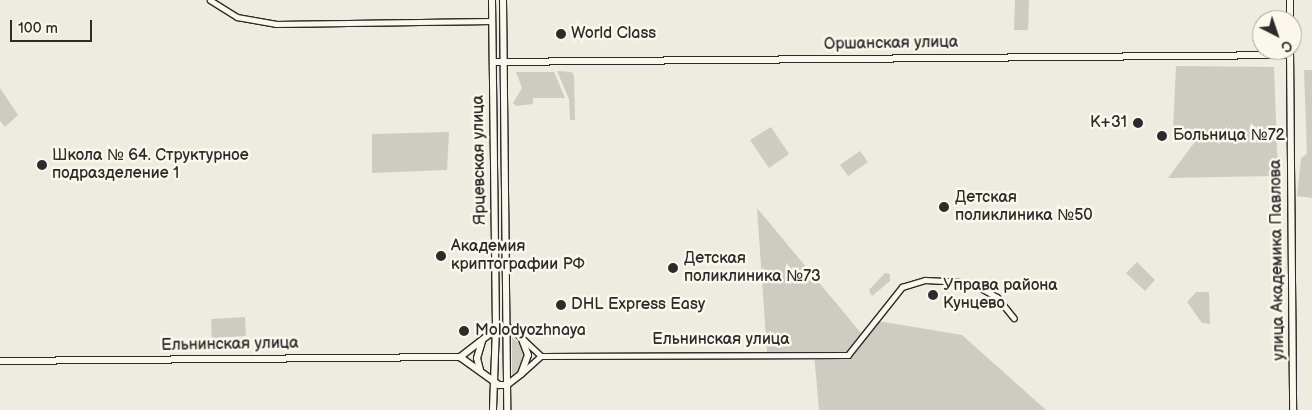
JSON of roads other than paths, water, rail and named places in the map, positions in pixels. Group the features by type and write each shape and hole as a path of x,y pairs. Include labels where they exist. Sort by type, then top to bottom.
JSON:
{"street":[{"path":"210,0 237,17 276,24 492,21"},
{"name":"Ярцевская улица","path":"492,0 496,328 493,410"},
{"name":"Ярцевская улица","path":"503,0 507,410"},
{"name":"Оршанская улица","path":"493,62 1252,52"},
{"name":"улица Академика Павлова","path":"1290,60 1293,410"},
{"name":"Ельнинская улица","path":"541,356 848,356 906,285 936,280 959,282 986,290 1002,302 1014,318"},
{"path":"507,327 541,356 507,385 493,383 460,357 496,328 507,327"},
{"path":"521,337 528,355 521,374"},
{"path":"483,338 477,358 483,374"},
{"name":"Ельнинская улица","path":"0,361 460,357"}],"place":[{"name":"World Class","path":"561,34"},
{"name":"К+31","path":"1138,123"},
{"name":"Больница №72","path":"1162,136"},
{"name":"Школа № 64. Структурное подразделение 1","path":"42,165"},
{"name":"Детская поликлиника №50","path":"944,207"},
{"name":"Академия криптографии РФ","path":"441,256"},
{"name":"Детская поликлиника №73","path":"673,268"},
{"name":"Управа района Кунцево","path":"933,295"},
{"name":"DHL Express Easy","path":"561,305"},
{"name":"Molodyozhnaya","path":"464,331"}]}
